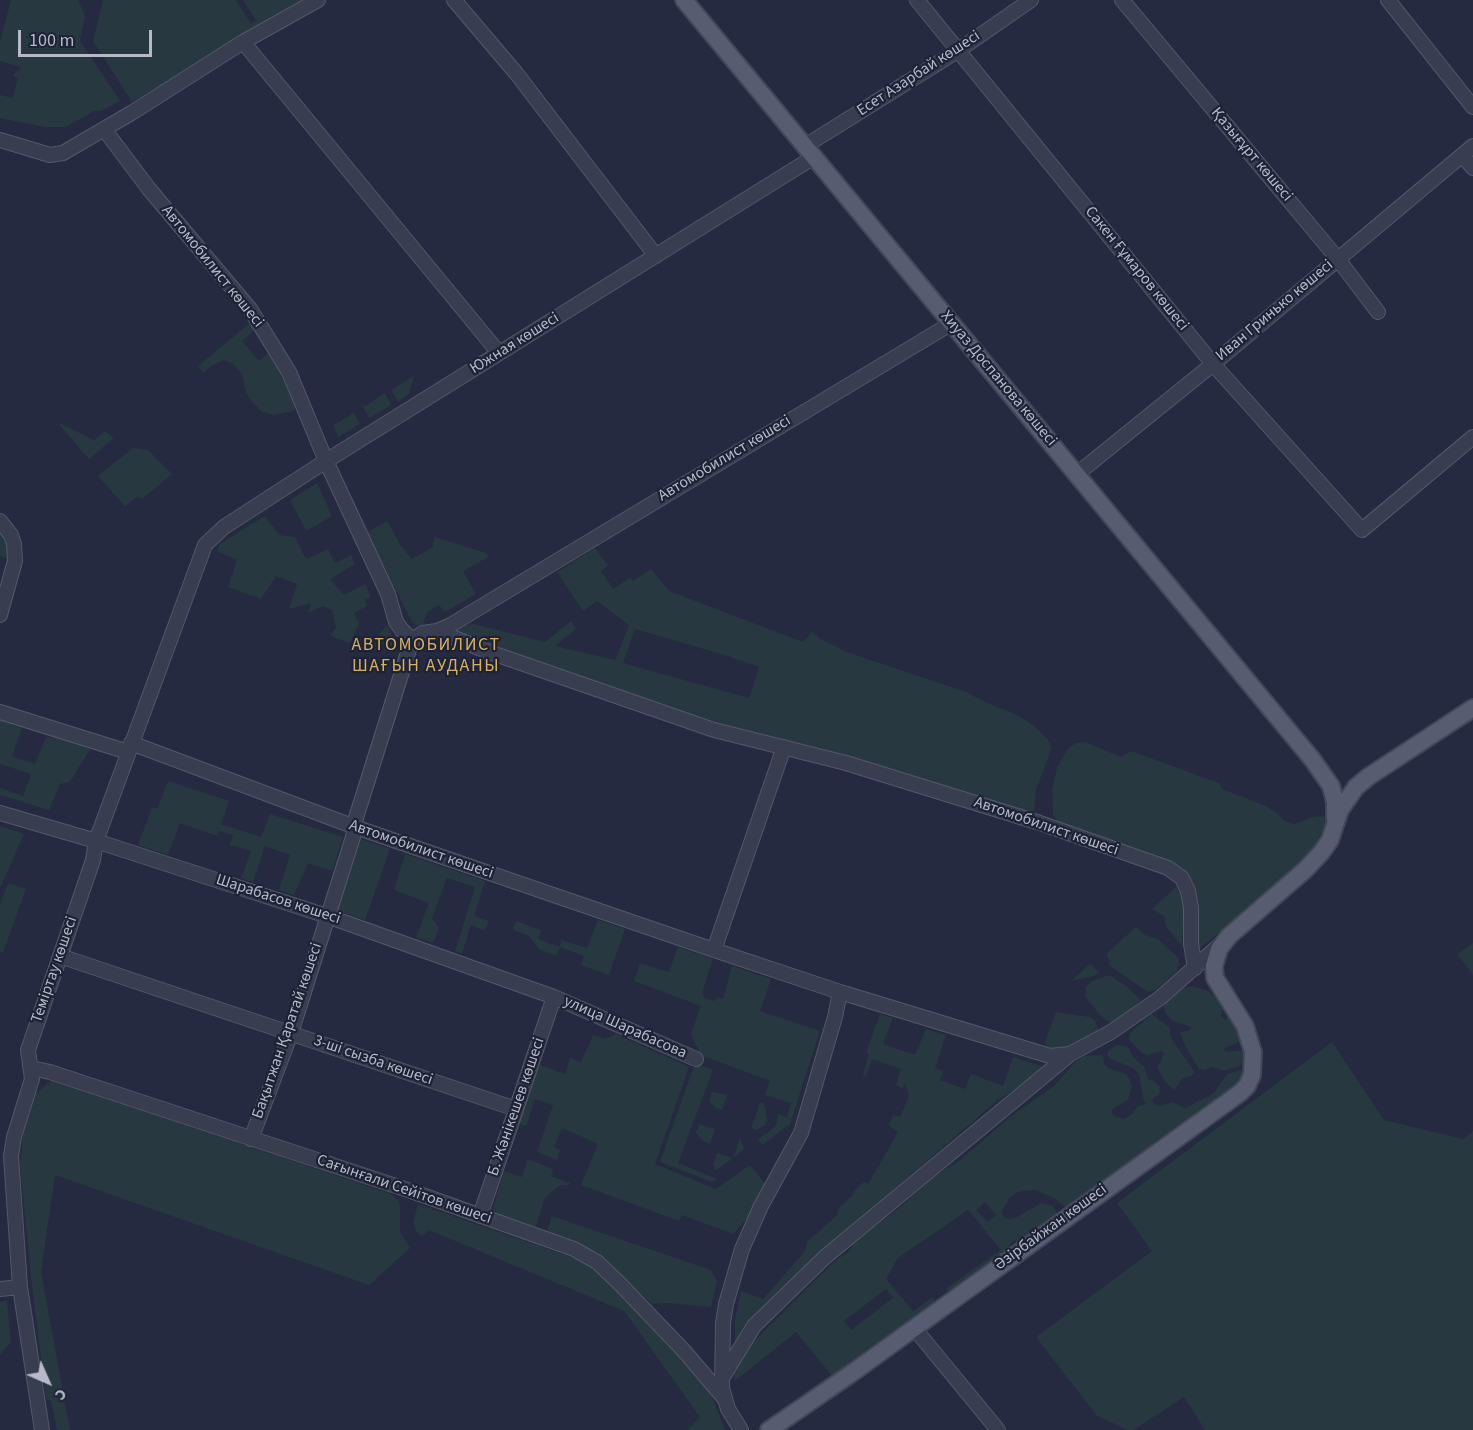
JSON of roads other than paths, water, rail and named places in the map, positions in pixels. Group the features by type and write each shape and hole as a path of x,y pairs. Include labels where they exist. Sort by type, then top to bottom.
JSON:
{"main road":[{"name":"Хиуаз Доспанова көшесі","path":"684,0 1312,759"},
{"path":"1312,759 1343,782 1355,783 1368,777 1473,708"},
{"path":"1312,759 1332,786 1335,824"},
{"path":"1220,986 1214,969 1219,949 1229,936 1313,862 1326,847 1350,794 1368,777"},
{"name":"Әзірбайжан көшесі","path":"769,1430 1232,1100 1247,1086 1254,1068 1251,1042 1245,1026 1220,986"}],"street":[{"path":"0,140 50,155 72,148 243,42 318,0"},
{"path":"454,0 516,73 656,256"},
{"name":"Сакен Ғұмаров көшесі","path":"917,0 1213,364 1362,530 1473,437"},
{"name":"Есет Азарбай көшесі","path":"810,152 1031,0"},
{"name":"Қазығұрт көшесі","path":"1122,0 1337,258 1378,312"},
{"path":"1388,0 1473,107"},
{"path":"243,42 499,353"},
{"name":"Автомобилист көшесі","path":"104,129 149,189 250,309 290,372 326,461 388,594 396,622 410,643 423,633 437,631 455,622 952,323"},
{"name":"Иван Гринько көшесі","path":"1077,474 1213,364 1473,146"},
{"name":"Южная көшесі","path":"217,532 326,461 656,256 810,152"},
{"path":"1462,155 1473,168"},
{"path":"0,521 11,535 15,561 0,615"},
{"name":"Теміртау көшесі","path":"42,1430 20,1287 11,1156 14,1137 31,1085 28,1050 129,748 203,550 217,532"},
{"name":"Автомобилист көшесі","path":"437,631 489,652 714,730 846,763 979,804 1174,871 1185,882 1188,891 1191,908 1191,944 1195,968"},
{"name":"Бақытжан Қаратай көшесі","path":"251,1139 291,1033 354,837 355,827 410,643"},
{"name":"Автомобилист көшесі","path":"0,712 129,748 714,950 840,992 1050,1056 1070,1054 1111,1032 1177,983 1229,936"},
{"path":"714,950 784,747"},
{"name":"Шарабасов көшесі","path":"0,813 96,841 327,916 554,997"},
{"name":"3-ші сызба көшесі","path":"60,956 516,1109"},
{"path":"1177,983 1196,974 1220,986"},
{"path":"741,1430 724,1398 722,1378 724,1314 742,1249 761,1206 801,1132 835,1017 840,992"},
{"name":"улица Шарабасова","path":"554,997 696,1059"},
{"name":"Б. Жәнікешев көшесі","path":"480,1216 554,997"},
{"path":"722,1378 754,1326 825,1257 1070,1054"},
{"name":"Сағынғали Сейітов көшесі","path":"31,1068 50,1072 574,1249 597,1262 685,1352 724,1398"},
{"path":"0,1289 20,1287"},
{"path":"914,1328 998,1430"}],"district":[{"name":"АВТОМОБИЛИСТ ШАҒЫН АУДАНЫ","path":"426,656"}]}
